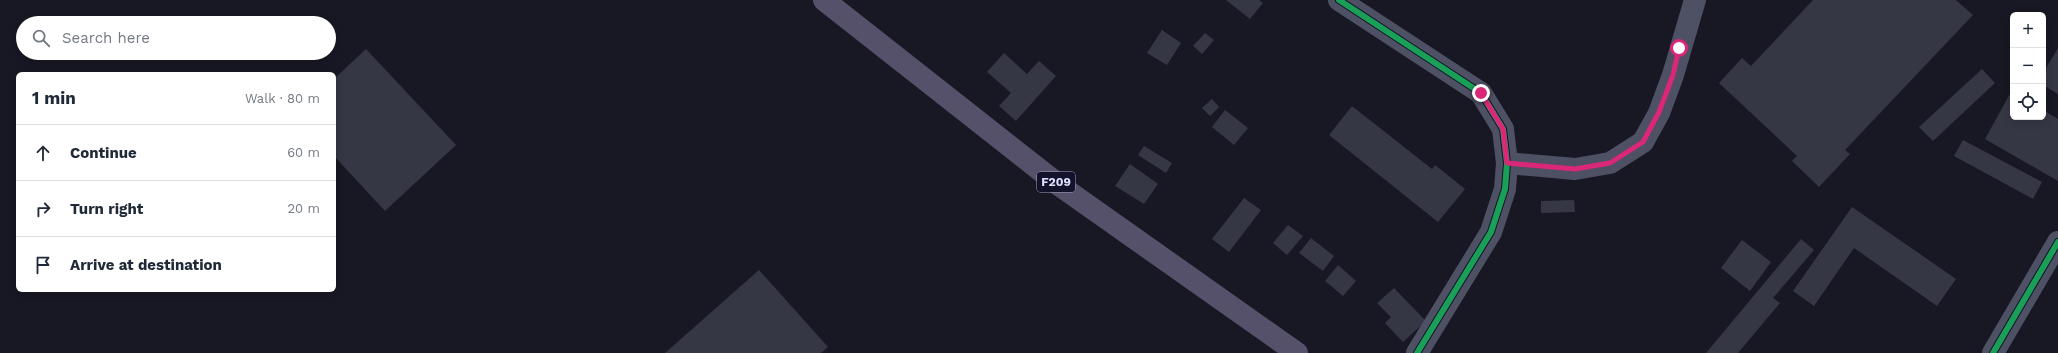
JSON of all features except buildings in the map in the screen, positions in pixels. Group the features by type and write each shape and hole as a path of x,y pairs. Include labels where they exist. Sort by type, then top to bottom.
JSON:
{"main road":[{"name":"F209","path":"824,0 1059,184 1297,353"}],"street":[{"path":"1339,0 1481,93 1503,129 1507,163 1505,189 1491,232 1417,353"},
{"path":"1507,163 1575,169 1610,163 1643,142 1659,112 1673,75 1695,0"},
{"path":"1993,353 2058,242"}],"cycle path":[{"path":"1339,0 1481,93 1503,129 1507,163 1505,189 1491,232 1417,353"},
{"path":"1993,353 2058,242"}],"route":[{"path":"1481,93 1503,129 1507,163 1575,169 1610,163 1643,142 1659,112 1673,75 1679,48"}]}
